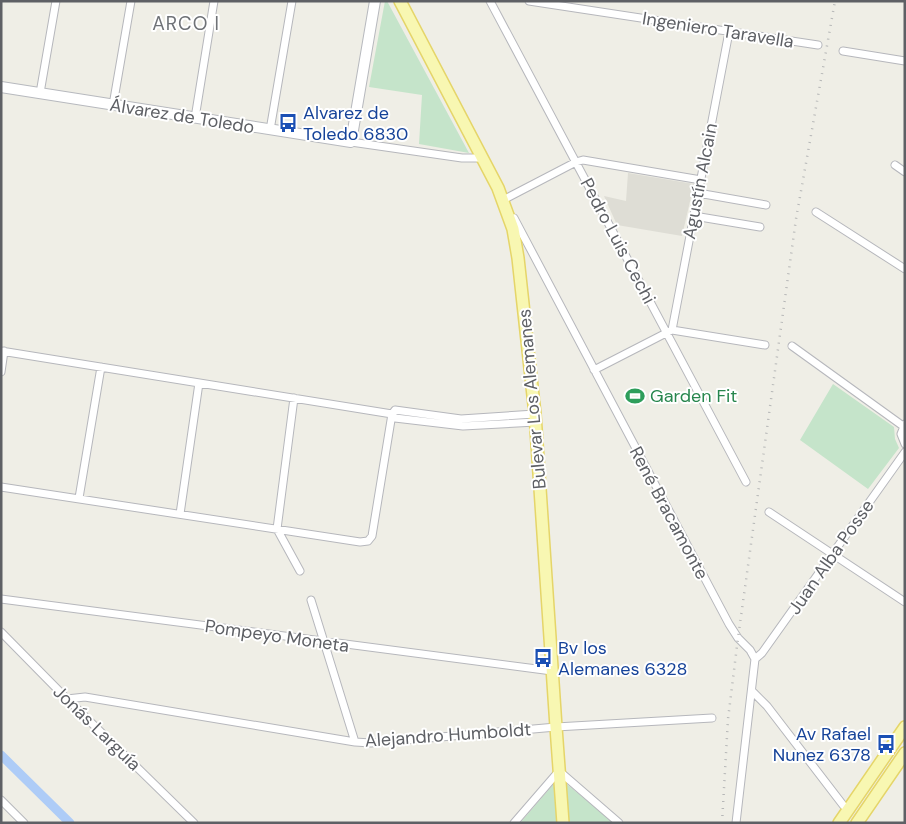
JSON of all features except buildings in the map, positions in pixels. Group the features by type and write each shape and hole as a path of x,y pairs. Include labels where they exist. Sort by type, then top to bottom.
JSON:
{"main road":[{"path":"351,142 375,1"},
{"name":"Bulevar Los Alemanes","path":"400,1 503,200 513,229 536,418 564,823"},
{"name":"Álvarez de Toledo","path":"1,87 351,142"},
{"path":"839,823 905,727"},
{"path":"857,823 901,764 905,753"}],"street":[{"path":"40,93 56,1"},
{"path":"113,105 131,1"},
{"path":"194,118 214,1"},
{"path":"270,130 292,1"},
{"name":"Pedro Luis Cechi","path":"490,1 669,331 746,482"},
{"name":"Ingeniero Taravella","path":"529,1 818,45"},
{"name":"Agustín Alcain","path":"669,331 694,216 729,32"},
{"path":"843,51 905,61"},
{"name":"Álvarez de Toledo","path":"351,142 462,158 482,158"},
{"path":"503,200 576,162 589,160 701,180"},
{"path":"895,165 905,172"},
{"path":"698,193 766,205"},
{"name":"René Bracamonte","path":"503,200 728,624 750,650 755,659"},
{"path":"816,212 905,269"},
{"path":"694,216 760,227"},
{"path":"594,370 669,331 765,345"},
{"path":"792,346 904,425 901,434 905,444"},
{"path":"1,372 3,351 392,414"},
{"path":"80,498 101,368"},
{"path":"180,514 199,383"},
{"path":"294,398 277,529 300,572"},
{"path":"1,487 360,542 368,541 372,536 392,414 395,410 461,419 536,418"},
{"name":"Juan Alba Posse","path":"755,659 762,653 905,452"},
{"path":"769,512 905,602"},
{"name":"Pompeyo Moneta","path":"1,599 552,671"},
{"path":"312,600 356,742"},
{"name":"Jonás Larguía","path":"1,632 194,823"},
{"path":"736,823 755,659"},
{"path":"752,691 767,706 848,810"},
{"name":"Alejandro Humboldt","path":"67,699 85,697 371,743 556,726 712,718"},
{"path":"514,823 559,771 618,823"},
{"path":"1,800 24,823"},
{"path":"1,810 8,807"}],"shaded area":[{"path":"628,173 694,184 682,236 617,225 604,196 626,201"}],"green space":[{"path":"385,1 387,1 469,153 419,144 422,95 369,87"},
{"path":"833,384 894,427 895,439 899,448 868,489 800,440"},
{"path":"557,780 563,781 614,823 520,823"}],"waterway":[{"path":"1,755 70,823"}],"railway":[{"path":"722,823 728,719 738,638 796,219 835,1"}],"place":[{"name":"Alvarez de Toledo 6830","path":"288,123"},
{"name":"Garden Fit","path":"635,396"},
{"name":"Bv los Alemanes 6328","path":"543,658"},
{"name":"Av Rafael Nunez 6378","path":"886,744"}],"district":[{"name":"ARCO I","path":"186,23"}]}
